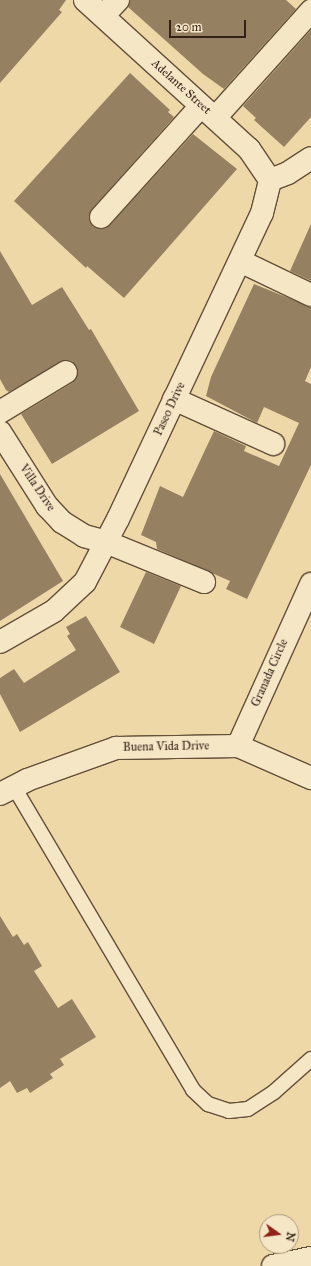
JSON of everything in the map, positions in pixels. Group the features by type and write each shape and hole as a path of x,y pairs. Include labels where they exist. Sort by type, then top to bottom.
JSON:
{"street":[{"name":"Adelante Street","path":"85,0 249,148 270,180"},
{"path":"104,16 118,0"},
{"path":"101,217 311,11"},
{"path":"270,180 288,174 311,158"},
{"name":"Paseo Drive","path":"0,642 54,611 85,582 106,542 262,213 270,180"},
{"path":"240,260 311,296"},
{"path":"0,412 66,372"},
{"path":"174,399 273,444"},
{"name":"Villa Drive","path":"0,432 7,455 47,506 62,522 84,536 106,542 204,582"},
{"name":"Granada Circle","path":"238,746 308,597"},
{"name":"Buena Vida Drive","path":"7,791 27,780 116,748 238,746 311,778"},
{"path":"273,1266 311,1258"}],"lane":[{"path":"7,791 194,1090 208,1104 229,1111 248,1109 274,1092 311,1058"}],"building":[{"path":"0,0 66,0 59,10 62,12 0,83"},
{"path":"130,0 286,0 296,9 224,89 203,74 128,7"},
{"path":"311,30 311,117 284,147 254,120 256,118 243,106"},
{"path":"130,73 170,110 168,112 174,117 92,209 89,220 93,227 104,229 110,225 193,134 237,169 124,298 87,266 86,268 14,201"},
{"path":"311,224 311,281 290,271"},
{"path":"0,251 32,305 62,287 89,330 91,329 139,411 52,464 21,414 72,383 78,371 72,361 65,360 9,392 6,390 0,379"},
{"path":"254,284 311,307 311,367 305,381 311,384 311,465 247,599 226,589 230,581 157,549 156,542 141,535 160,486 183,497 214,431 246,446 244,451 279,466 299,423 264,407 257,423 206,396 211,377"},
{"path":"0,474 63,581 0,621"},
{"path":"146,572 181,586 154,644 120,627"},
{"path":"86,616 120,672 20,732 0,694 0,678 14,669 24,683 76,650 67,636 70,634 66,627"},
{"path":"0,916 13,937 17,934 24,945 28,942 42,966 34,971 58,1008 72,999 96,1037 60,1059 64,1065 50,1074 53,1078 30,1093 27,1088 17,1093 10,1081 0,1088"}]}
